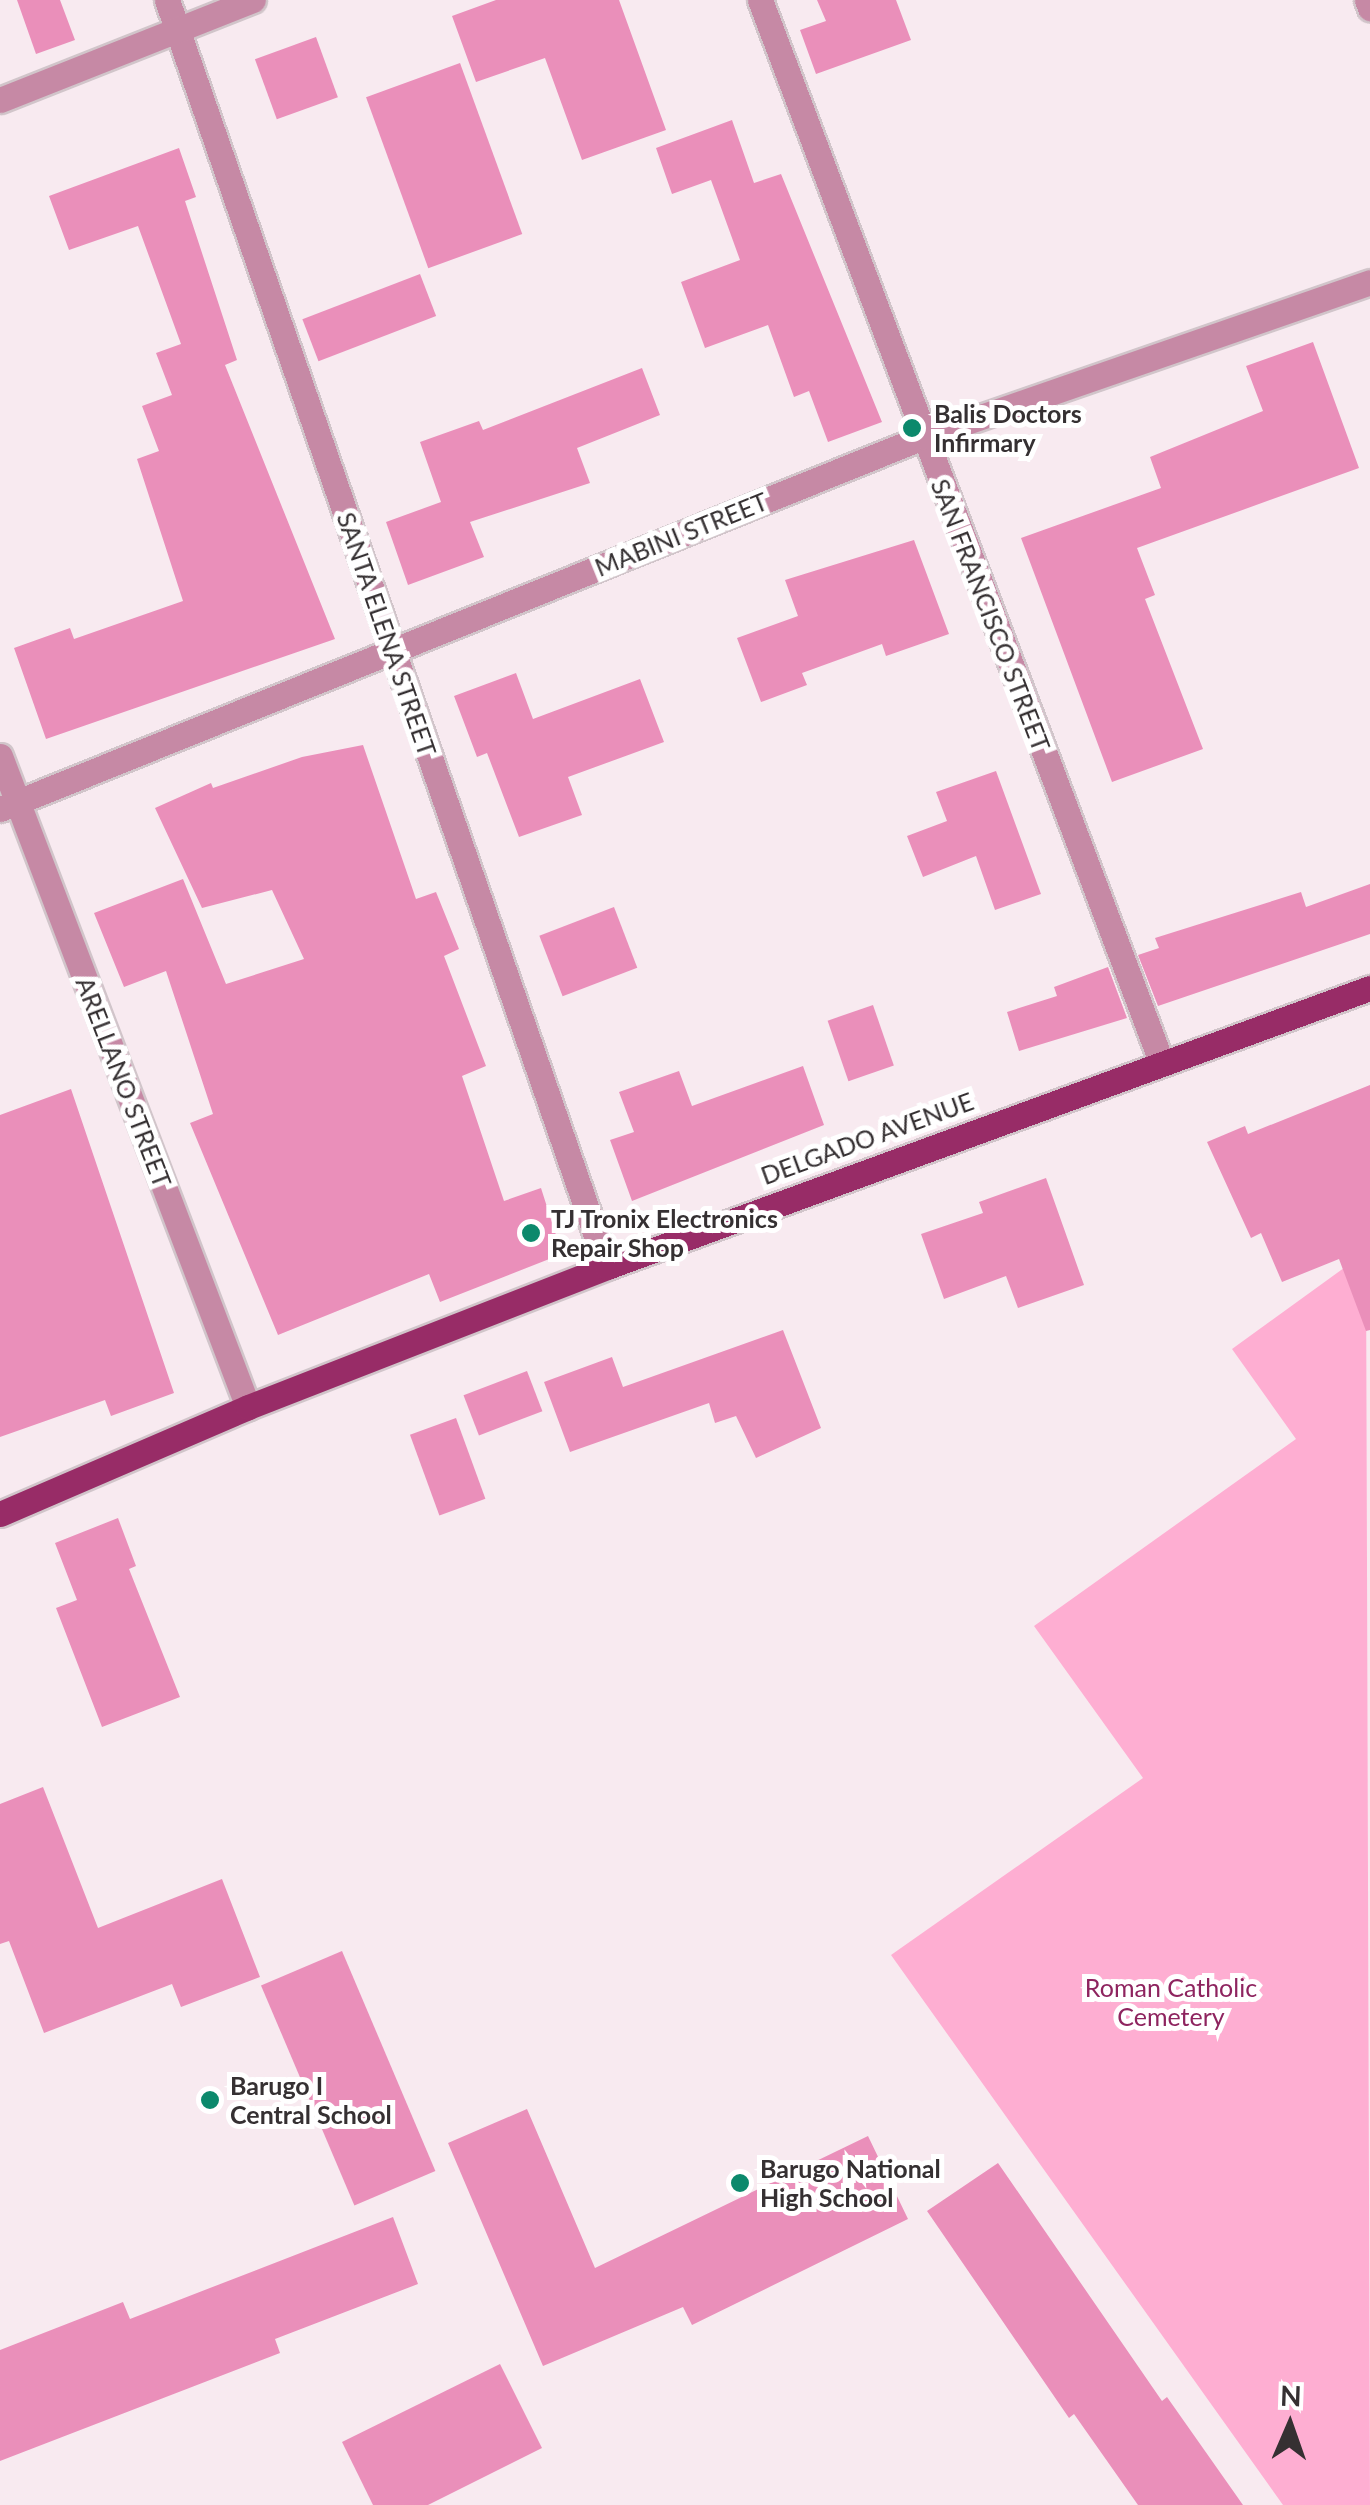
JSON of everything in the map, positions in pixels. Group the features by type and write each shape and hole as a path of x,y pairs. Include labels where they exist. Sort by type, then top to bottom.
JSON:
{"main road":[{"name":"DELGADO AVENUE","path":"0,1514 248,1408 606,1267 1161,1061 1370,988"}],"street":[{"name":"SANTA ELENA STREET","path":"167,0 606,1267"},
{"path":"0,100 253,0"},
{"name":"SAN FRANCISCO STREET","path":"760,0 1161,1061"},
{"path":"1367,0 1370,8"},
{"name":"MABINI STREET","path":"9,806 923,436 1370,282"},
{"name":"ARELLANO STREET","path":"0,756 9,806 248,1408"}],"green space":[{"name":"Roman Catholic Cemetery","path":"1366,1252 1370,2505 1283,2505 891,1955 1143,1778 1034,1626 1296,1439 1232,1349"}],"building":[{"path":"17,0 60,0 75,40 36,54"},
{"path":"496,0 619,0 666,130 582,160 545,58 476,82 452,16"},
{"path":"817,0 896,0 911,40 816,74 800,30 826,21"},
{"path":"316,37 338,97 277,119 255,59"},
{"path":"460,63 522,234 428,268 366,97"},
{"path":"732,120 754,183 781,174 882,422 828,442 809,391 794,397 768,325 705,348 681,282 740,260 711,180 672,194 656,148"},
{"path":"179,148 196,197 185,201 237,360 225,365 335,639 46,739 14,648 70,628 74,639 183,601 137,459 159,451 142,406 172,395 156,353 181,344 138,226 69,250 49,196"},
{"path":"420,274 436,316 318,361 302,319"},
{"path":"1313,342 1359,468 1137,548 1155,595 1145,599 1203,749 1112,782 1021,538 1161,488 1150,457 1263,411 1246,366"},
{"path":"642,368 660,415 577,448 590,483 470,522 484,557 408,585 386,522 441,502 420,442 479,421 483,430"},
{"path":"914,540 949,634 886,656 882,644 802,673 807,685 761,702 737,638 798,616 785,580"},
{"path":"516,673 533,719 640,679 664,742 568,777 582,815 519,837 487,753 477,757 454,696"},
{"path":"363,745 416,899 436,892 459,949 444,956 486,1066 462,1076 504,1201 541,1188 562,1254 440,1302 429,1274 278,1335 190,1123 213,1114 166,971 124,987 94,913 183,879 226,984 304,959 272,890 202,908 155,808 211,783 213,788 302,757"},
{"path":"996,771 1041,894 995,910 976,856 923,877 907,836 947,821 936,792"},
{"path":"1370,884 1370,934 1158,1006 1138,955 1159,948 1155,938 1301,892 1306,907"},
{"path":"614,907 637,968 563,996 539,936"},
{"path":"1108,967 1127,1018 1019,1051 1007,1012 1057,996 1054,987"},
{"path":"873,1005 894,1066 848,1081 828,1021"},
{"path":"803,1066 824,1125 632,1201 610,1140 634,1132 619,1092 679,1071 692,1106"},
{"path":"1370,1085 1370,1330 1366,1331 1339,1259 1282,1282 1261,1233 1251,1238 1207,1142 1245,1126 1248,1134"},
{"path":"71,1089 174,1393 111,1416 105,1400 0,1437 0,1115"},
{"path":"1046,1178 1084,1285 1018,1308 1006,1276 944,1299 921,1234 983,1213 979,1202"},
{"path":"783,1330 821,1428 756,1458 736,1416 715,1423 709,1403 570,1452 544,1382 612,1357 623,1387"},
{"path":"527,1371 542,1411 479,1436 464,1395"},
{"path":"456,1418 485,1499 439,1516 410,1435"},
{"path":"118,1518 136,1566 129,1569 180,1697 102,1727 56,1608 77,1600 55,1543"},
{"path":"43,1787 98,1928 222,1879 260,1977 181,2007 172,1984 44,2033 9,1941 0,1944 0,1804"},
{"path":"342,1951 435,2171 354,2205 261,1985"},
{"path":"527,2109 595,2268 868,2136 908,2219 692,2325 683,2307 543,2366 448,2143"},
{"path":"998,2163 1162,2401 1167,2397 1243,2505 1138,2505 1074,2414 1069,2418 927,2211"},
{"path":"393,2217 418,2284 275,2339 280,2353 0,2461 0,2350 123,2302 130,2319"},
{"path":"500,2364 542,2448 428,2505 373,2505 342,2442"}],"place":[{"name":"Balis Doctors Infirmary","path":"912,428"},
{"name":"TJ Tronix Electronics Repair Shop","path":"531,1233"},
{"name":"Barugo I Central School","path":"210,2100"},
{"name":"Barugo National High School","path":"740,2183"}]}
